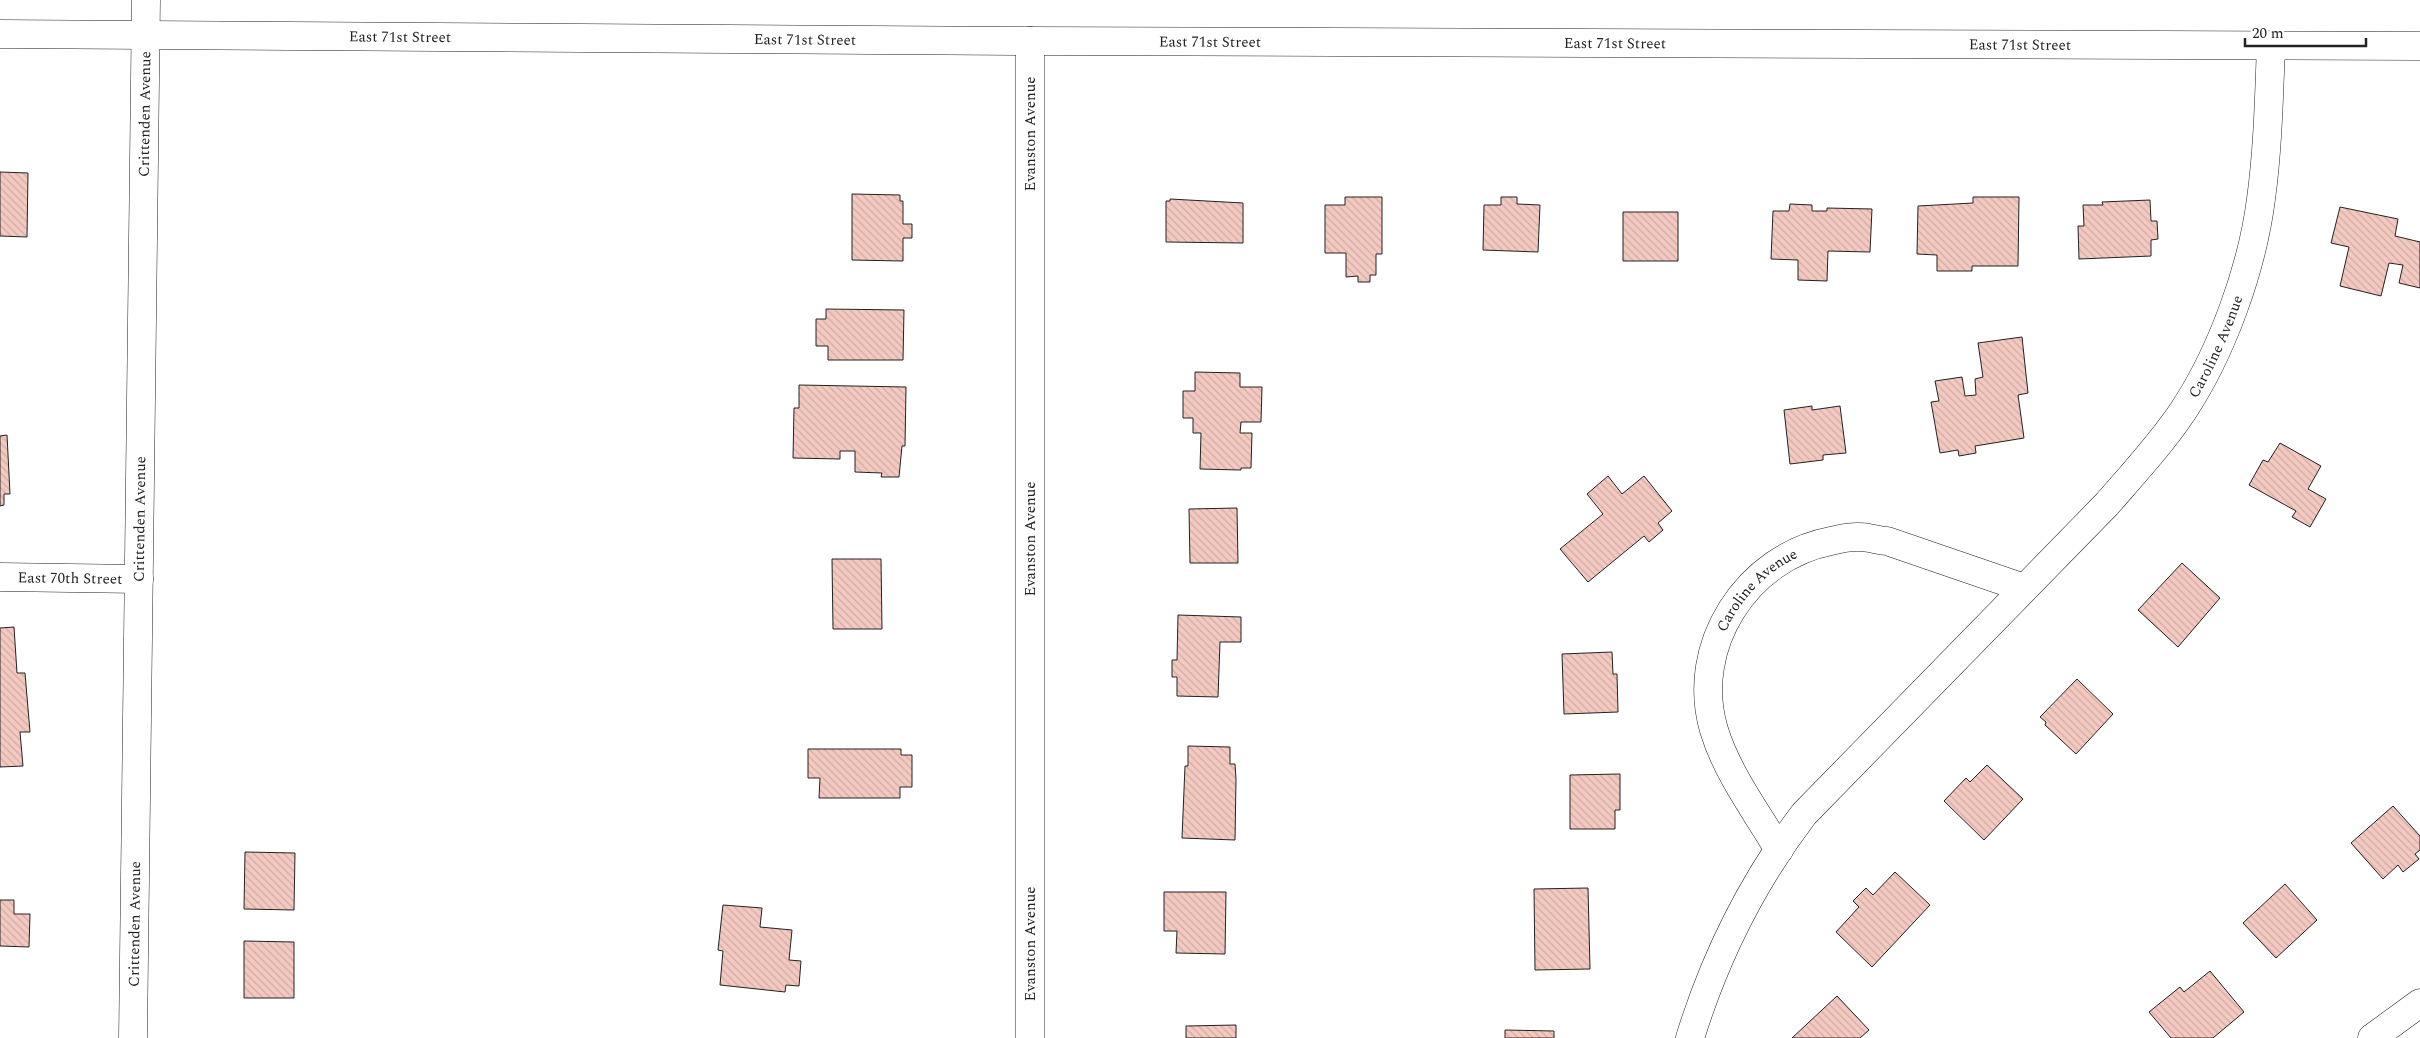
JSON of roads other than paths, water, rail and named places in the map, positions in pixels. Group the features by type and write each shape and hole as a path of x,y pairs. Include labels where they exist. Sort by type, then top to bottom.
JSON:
{"street":[{"name":"Crittenden Avenue","path":"133,1038 146,0"},
{"name":"East 71st Street","path":"0,34 1030,41 2420,46"},
{"name":"Evanston Avenue","path":"1030,41 1030,1038"},
{"name":"Caroline Avenue","path":"1690,1038 1708,986 1730,934 1770,862 1804,814 2107,504 2150,456 2193,396 2226,329 2246,265 2261,201 2266,153 2271,45"},
{"name":"Caroline Avenue","path":"1779,850 1722,755 1714,728 1708,692 1712,655 1717,637 1729,613 1752,582 1765,570 1773,567 1789,555 1832,540 1869,538 1888,541 2024,588"},
{"name":"East 70th Street","path":"0,577 139,579"},
{"path":"2372,1038 2420,1003"}]}
